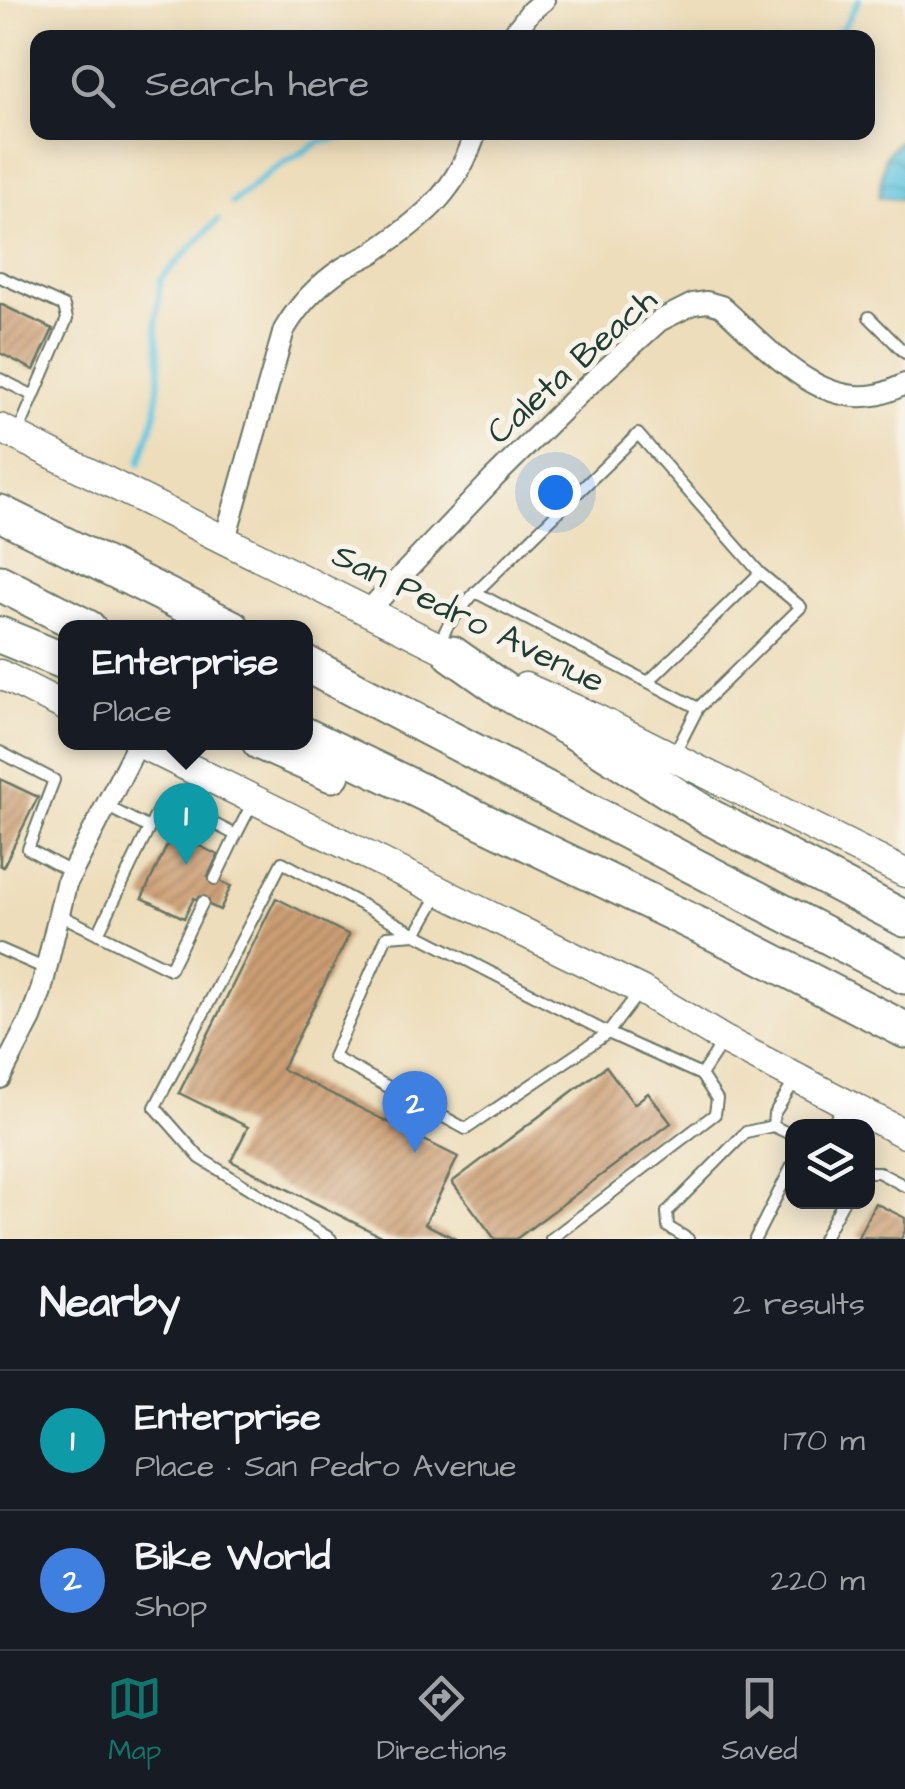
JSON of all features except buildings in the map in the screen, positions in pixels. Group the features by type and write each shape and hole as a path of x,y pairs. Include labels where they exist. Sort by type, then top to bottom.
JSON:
{"highway":[{"path":"0,513 216,620"},
{"path":"0,584 72,620"},
{"path":"0,635 58,659"},
{"path":"445,650 710,817 905,919"},
{"path":"313,668 905,976"},
{"path":"313,739 754,952 905,1030"},
{"path":"277,750 462,835 754,952"}],"main road":[{"name":"San Pedro Avenue","path":"8,432 445,650 902,867"},
{"path":"0,674 58,703"},
{"path":"152,750 641,990 796,1077 838,1114 905,1134"}],"street":[{"path":"516,30 544,0"},
{"path":"224,539 284,330 299,305 345,266 374,252 434,204 458,178 473,140"},
{"name":"Caleta Beach","path":"368,612 582,390 659,322 682,308 707,302 721,306 816,385 844,395 874,396 905,384"},
{"path":"0,1078 31,1018 71,872 134,750"}],"lane":[{"path":"0,277 64,306 67,319 34,396 8,432"},
{"path":"869,317 905,354"},
{"path":"0,379 34,396"},
{"path":"445,650 447,627 476,592 638,434 760,573 801,607 698,708 673,757"},
{"path":"648,682 760,573"},
{"path":"476,592 698,708"},
{"path":"0,752 54,780 28,849 71,872"},
{"path":"215,879 254,800"},
{"path":"98,934 159,808 175,804 236,835"},
{"path":"105,806 149,828"},
{"path":"331,1239 200,1158 155,1107 282,862 608,1033 700,1075 717,1099 715,1114 552,1239"},
{"path":"416,934 441,891"},
{"path":"57,914 170,969 203,902"},
{"path":"416,934 388,936 333,1058 466,1129 608,1033 641,990"},
{"path":"0,949 46,969"},
{"path":"700,1075 724,1040"},
{"path":"774,1126 774,1114 796,1077"},
{"path":"688,1239 668,1228 667,1212 746,1132 774,1126 785,1132"},
{"path":"875,1172 905,1186"},
{"path":"755,1239 785,1180"},
{"path":"823,1239 839,1209"}],"water":[{"path":"899,141 905,147 905,195 901,199 879,197 885,156"}],"waterway":[{"path":"840,30 859,0"},
{"path":"232,203 274,169 330,140"},
{"path":"140,463 156,413 160,366 156,321 161,279 218,220"}],"place":[{"name":"Enterprise","path":"186,865"},
{"name":"Bike World","path":"415,1153"}]}
